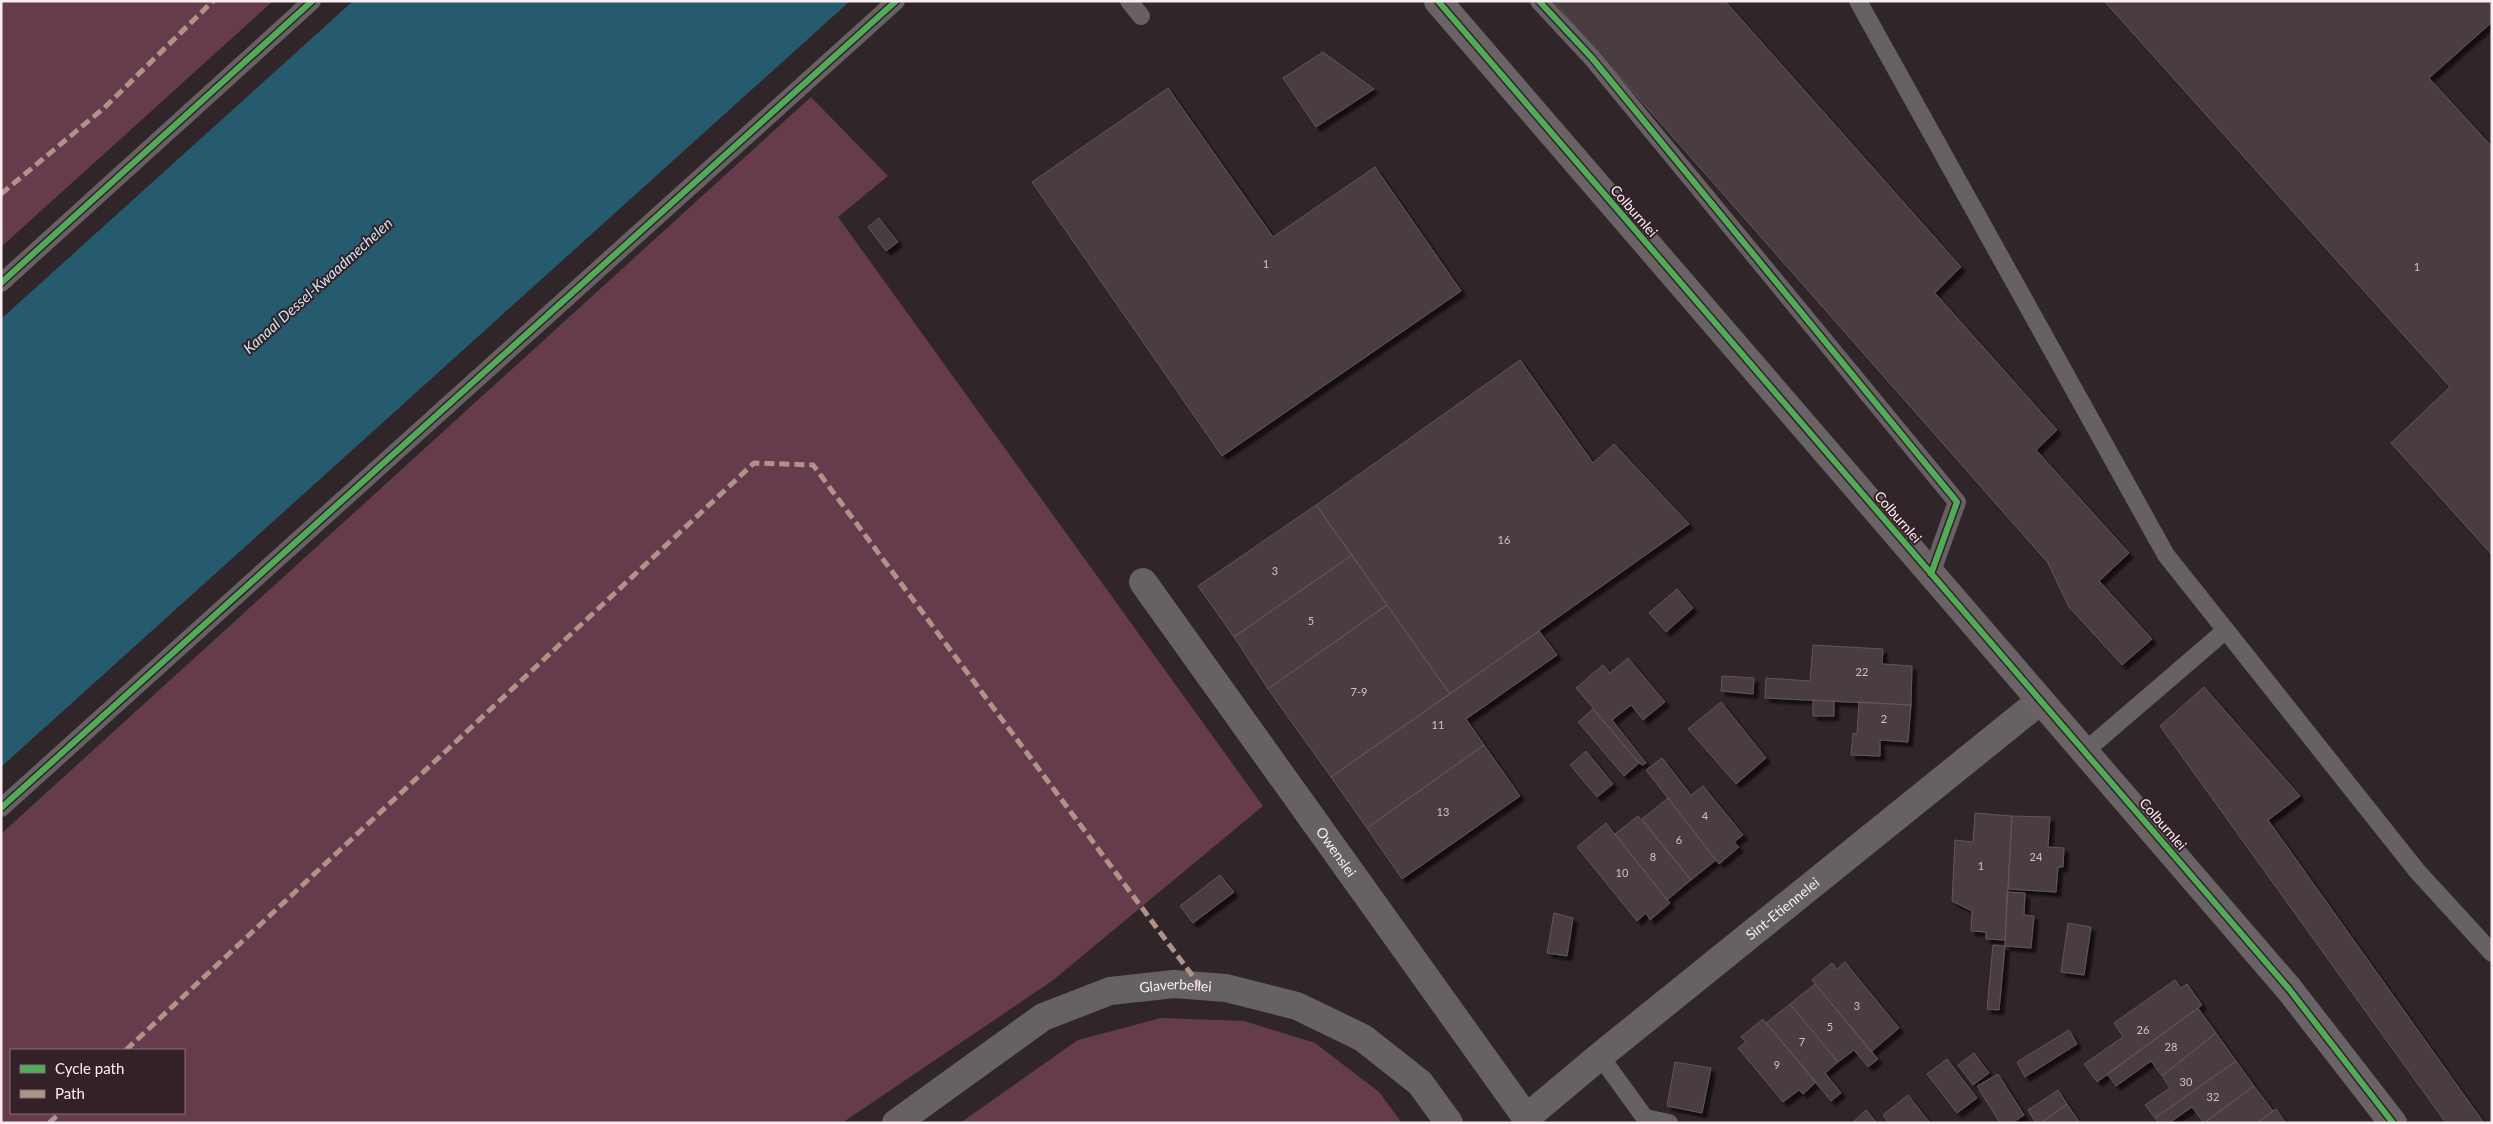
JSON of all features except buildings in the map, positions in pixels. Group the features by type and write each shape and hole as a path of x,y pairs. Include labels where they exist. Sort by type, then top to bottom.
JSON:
{"street":[{"name":"Colburnlei","path":"1438,1 2289,989 2393,1123"},
{"name":"Owenslei","path":"1143,582 1528,1120"},
{"name":"Sint-Etiennelei","path":"1528,1120 1600,1056 2040,701"},
{"name":"Glaverbellei","path":"896,1123 1043,1016 1110,991 1174,984 1226,988 1297,1006 1363,1038 1420,1083 1449,1123"}],"lane":[{"path":"1,283 312,1"},
{"path":"1,808 896,1"},
{"path":"1129,1 1141,16"},
{"path":"1539,1 1592,58 1957,502 1931,574"},
{"path":"1858,1 2166,555 2417,871 2492,953"},
{"path":"2084,752 2226,630"},
{"path":"1600,1056 1645,1118 1670,1123"}],"shaded area":[{"path":"1,1 273,1 1,247"},
{"path":"811,97 888,176 838,217 1263,806 1052,981 842,1123 1,1123 1,834"},
{"path":"1161,1018 1244,1021 1315,1043 1379,1092 1402,1123 960,1123 1078,1040"}],"water":[{"name":"Kanaal Dessel-Kwaadmechelen","path":"353,1 850,1 1,767 1,319"}],"marked path":[{"path":"1,194 104,108 213,1"},
{"path":"127,1049 754,463 813,465 1200,986"},
{"path":"49,1123 59,1114"}],"cycle path":[{"path":"1,283 312,1"},
{"path":"1,808 896,1"},
{"path":"1438,1 2289,989 2393,1123"},
{"path":"1539,1 1592,58 1957,502 1931,574"}]}
